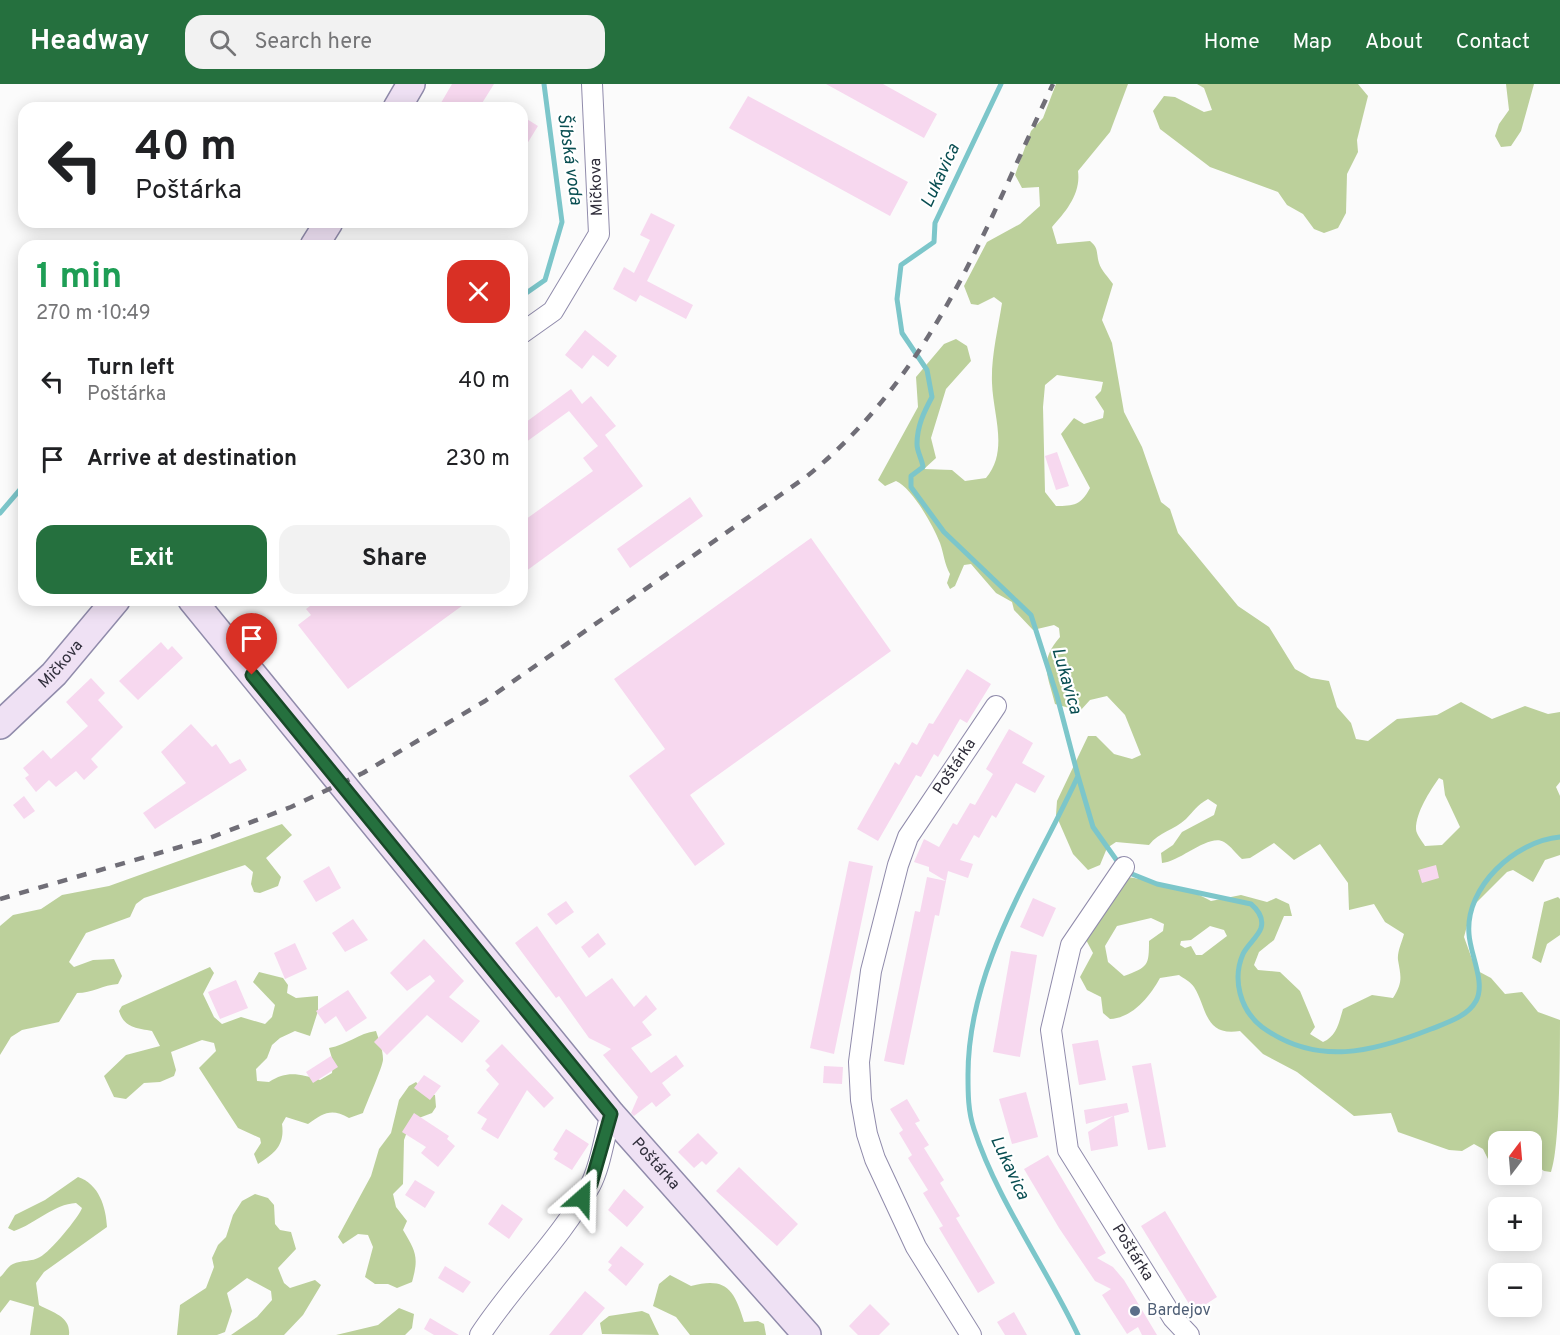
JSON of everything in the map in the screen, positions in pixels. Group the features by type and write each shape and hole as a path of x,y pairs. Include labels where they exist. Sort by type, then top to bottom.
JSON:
{"street":[{"path":"400,102 411,84"},
{"name":"Mičkova","path":"528,329 553,311 599,234 592,84"},
{"name":"Mičkova","path":"0,725 49,679 111,606"},
{"name":"Poštárka","path":"197,606 611,1114 807,1335"},
{"name":"Poštárka","path":"971,1335 916,1247 883,1177 867,1134 861,1100 859,1062 871,971 898,865 908,837 996,706"},
{"name":"Poštárka","path":"1124,867 1071,945 1051,1030 1054,1052 1068,1150 1173,1318 1189,1335"},
{"path":"480,1335 498,1307 553,1241 591,1184 611,1114"}],"green space":[{"path":"1056,84 1128,84 1110,132 1078,171 1075,195 1052,227 1057,244 1090,241 1096,248 1100,266 1113,284 1102,320 1112,343 1124,412 1142,447 1161,502 1170,509 1178,533 1238,606 1269,627 1295,669 1311,678 1329,681 1337,707 1351,723 1356,739 1368,741 1397,719 1437,715 1461,702 1492,719 1525,706 1548,714 1560,712 1560,782 1556,787 1560,796 1560,855 1545,860 1533,882 1513,870 1507,872 1472,907 1464,937 1476,970 1491,978 1505,994 1522,992 1538,1012 1560,1020 1558,1122 1551,1172 1542,1170 1542,1131 1488,1131 1488,1159 1483,1149 1474,1144 1462,1151 1449,1150 1398,1132 1391,1113 1354,1116 1297,1072 1263,1054 1240,1031 1228,1032 1213,1025 1194,987 1179,975 1160,978 1140,1005 1126,1015 1110,1019 1103,1013 1101,997 1087,990 1080,977 1093,953 1085,938 1119,876 1191,892 1211,901 1241,895 1267,902 1276,898 1289,904 1292,916 1284,916 1274,940 1259,952 1254,965 1258,970 1280,972 1300,991 1315,1027 1310,1034 1323,1042 1331,1036 1339,1024 1343,1009 1372,995 1393,998 1400,983 1398,957 1404,934 1385,922 1374,904 1349,910 1348,883 1320,844 1294,860 1274,843 1250,858 1242,859 1227,844 1218,840 1203,844 1162,863 1161,853 1173,845 1182,832 1214,815 1217,805 1208,799 1181,823 1157,837 1149,845 1116,842 1107,848 1100,865 1088,870 1073,854 1056,815 1057,801 1088,736 1096,736 1114,754 1132,759 1141,755 1125,715 1107,696 1090,700 1080,711 1055,704 1048,677 1047,662 1053,646 1060,637 1059,628 1054,625 1033,630 1014,610 1012,602 996,593 971,564 964,565 955,586 950,589 947,583 950,574 940,543 921,508 909,491 896,481 885,486 878,480 918,407 916,377 944,344 956,339 967,346 971,361 946,389 931,438 936,458 924,469 952,470 965,481 986,478 993,467 997,456 998,432 992,373 1002,303 994,297 978,305 971,304 964,286 987,242 1020,224 1040,206 1039,187 1022,188 1015,175 1031,131 1043,118","holes":["1057,375 1103,382 1101,391 1095,397 1104,411 1103,418 1084,424 1074,418 1061,434 1090,488 1080,501 1072,505 1056,506 1045,492 1043,407 1045,385","1439,778 1443,780 1445,795 1460,827 1442,845 1425,846 1416,829 1418,816","1151,918 1164,924 1163,931 1149,941 1146,965 1124,976 1108,962 1105,946 1117,926","1210,926 1224,930 1227,936 1202,955 1196,955 1191,946 1185,948 1180,945 1181,941 1191,940"]},
{"path":"1197,84 1358,84 1368,96 1357,140 1358,152 1347,174 1346,213 1338,228 1324,233 1314,229 1303,214 1287,205 1278,192 1210,167 1160,129 1153,111 1164,96 1175,97 1204,112 1212,110 1204,88"},
{"path":"1506,84 1534,84 1521,131 1511,146 1501,147 1495,136 1499,124 1509,110"},
{"path":"282,824 292,835 266,858 281,877 278,886 260,893 254,892 251,884 253,872 245,865 144,898 136,904 130,917 86,933 69,962 74,967 93,960 114,959 122,976 118,984 77,993 59,1022 22,1030 11,1037 0,1055 0,926 13,915 41,909 62,895 109,886"},
{"path":"1558,897 1560,899 1560,935 1547,944 1541,963 1532,958 1544,902"},
{"path":"210,967 214,973 203,994 214,1017 222,1024 241,1017 265,1024 272,1017 275,1005 253,982 259,972 283,978 288,985 287,993 296,998 318,996 318,1011 310,1036 295,1031 280,1038 272,1045 267,1058 256,1069 257,1081 269,1082 294,1074 320,1080 332,1073 333,1062 329,1048 376,1031 383,1062 363,1113 349,1118 337,1113 328,1113 308,1124 286,1117 282,1124 282,1138 278,1148 258,1164 254,1154 261,1143 260,1138 238,1128 199,1068 216,1051 214,1043 202,1040 171,1052 176,1070 174,1076 160,1082 144,1083 126,1099 114,1097 104,1076 126,1055 160,1046 152,1031 132,1026 124,1021 119,1011 122,1006"},
{"path":"416,1082 427,1094 435,1095 436,1107 432,1113 411,1121 404,1140 403,1184 393,1194 396,1207 407,1221 403,1230 416,1260 412,1282 397,1288 388,1284 375,1284 365,1277 373,1247 368,1235 358,1234 343,1244 338,1237 371,1176 379,1149 391,1133 399,1100 409,1086"},
{"path":"78,1177 91,1185 100,1197 107,1227 44,1272 36,1283 39,1305 56,1313 64,1320 69,1329 69,1335 30,1335 34,1307 10,1300 0,1313 0,1277 9,1266 37,1259 45,1254 64,1234 82,1208 76,1203 68,1204 14,1231 8,1228 15,1215 45,1200"},
{"path":"255,1194 268,1198 274,1205 275,1224 280,1230 291,1232 296,1249 278,1268 284,1283 290,1288 315,1280 321,1285 303,1315 284,1335 231,1335 257,1317 272,1300 271,1291 247,1278 227,1293 232,1311 225,1332 217,1335 177,1335 180,1305 206,1288 214,1267 212,1258 218,1245 226,1237 233,1215 242,1201"},
{"path":"670,1275 691,1286 713,1283 727,1288 736,1301 744,1322 758,1321 764,1324 766,1335 690,1335 676,1317 653,1306 659,1284"},
{"path":"399,1308 414,1314 412,1328 405,1335 336,1335 378,1325"},
{"path":"642,1311 649,1314 659,1335 602,1334 600,1323 609,1316"}],"building":[{"path":"452,84 494,84 483,102 442,102"},
{"path":"826,84 883,84 937,114 924,138"},
{"path":"748,96 908,182 890,216 729,128"},
{"path":"528,120 538,126 528,142"},
{"path":"651,213 675,225 647,281 693,305 686,319 640,295 636,302 613,289 624,267 634,273 650,240 640,235"},
{"path":"585,330 617,356 608,367 593,355 582,369 565,355"},
{"path":"571,389 582,404 591,396 616,426 605,435 643,486 528,570 528,518 593,471 583,458 598,446 569,411 528,441 528,421"},
{"path":"1057,452 1069,486 1056,490 1045,456"},
{"path":"690,497 703,516 630,568 617,549"},
{"path":"811,538 891,651 690,795 725,844 695,866 629,776 665,749 614,679"},
{"path":"310,606 462,606 348,689 298,625 311,615 306,609"},
{"path":"161,642 168,650 172,646 183,658 138,700 119,681"},
{"path":"967,669 991,684 967,723 960,719 938,757 934,754 921,777 916,775 878,841 857,829 895,762 899,765 912,742 917,745 929,723 933,724"},
{"path":"91,678 105,693 98,700 123,727 91,759 98,767 84,780 76,771 56,787 49,780 36,792 25,778 29,775 23,768 43,750 51,759 88,726 66,702"},
{"path":"191,724 212,747 216,744 230,764 240,759 247,770 155,829 143,813 186,783 161,752"},
{"path":"1009,729 1033,743 1022,763 1045,776 1035,793 1016,783 996,818 992,815 979,838 974,835 960,860 973,864 968,878 948,871 946,881 929,871 929,867 914,862 924,839 939,847 953,823 957,825 970,803 975,805 993,774 986,769"},
{"path":"24,796 35,811 24,819 13,805"},
{"path":"849,861 873,866 834,1054 810,1048"},
{"path":"1436,865 1439,878 1422,883 1418,870"},
{"path":"329,866 341,888 316,902 303,881"},
{"path":"927,877 946,881 939,916 935,915 904,1065 884,1061 915,911 920,912"},
{"path":"1033,898 1056,908 1043,937 1020,927"},
{"path":"566,901 574,912 556,925 547,914"},
{"path":"353,919 368,940 345,952 332,933"},
{"path":"537,926 586,997 612,978 634,1007 646,995 657,1009 642,1022 652,1035 631,1048 651,1073 676,1055 684,1066 662,1083 671,1095 656,1107 652,1102 634,1116 631,1113 638,1097 603,1055 611,1049 589,1038 559,996 556,998 515,943"},
{"path":"598,933 606,944 589,958 581,947"},
{"path":"424,939 464,981 449,997 480,1021 462,1043 427,1015 387,1055 374,1042 435,981 430,975 407,991 390,973"},
{"path":"295,943 307,969 285,979 274,953"},
{"path":"1011,951 1037,955 1020,1057 993,1052"},
{"path":"236,980 248,1008 220,1019 208,992"},
{"path":"348,990 367,1018 346,1032 336,1016 325,1024 316,1011"},
{"path":"1098,1040 1106,1080 1079,1085 1072,1044"},
{"path":"502,1044 554,1098 544,1108 527,1090 498,1139 481,1129 487,1119 477,1113 499,1084 486,1070 490,1066 485,1061"},
{"path":"331,1056 338,1067 313,1083 306,1072"},
{"path":"1151,1063 1166,1147 1148,1150 1132,1066"},
{"path":"824,1066 843,1067 842,1084 823,1083"},
{"path":"424,1075 441,1086 430,1100 414,1088"},
{"path":"1026,1092 1038,1137 1012,1144 999,1099"},
{"path":"907,1099 920,1121 915,1123 929,1145 924,1148 944,1180 940,1183 960,1216 956,1218 995,1283 978,1293 939,1228 943,1226 923,1193 928,1190 908,1158 912,1155 899,1133 903,1130 890,1109"},
{"path":"1127,1103 1129,1112 1114,1116 1118,1146 1091,1151 1088,1132 1113,1116 1086,1124 1084,1110"},
{"path":"414,1113 449,1136 447,1139 455,1146 438,1167 421,1153 426,1147 402,1132"},
{"path":"566,1129 589,1144 572,1170 554,1159 558,1153 553,1150"},
{"path":"698,1133 718,1153 706,1165 702,1161 694,1168 678,1152"},
{"path":"1048,1155 1106,1253 1097,1258 1113,1267 1124,1280 1157,1335 1142,1335 1138,1327 1127,1334 1102,1295 1111,1289 1095,1281 1059,1228 1024,1169"},
{"path":"739,1167 798,1224 777,1246 716,1191"},
{"path":"415,1180 435,1192 425,1208 405,1195"},
{"path":"624,1189 644,1207 627,1227 608,1210"},
{"path":"502,1204 523,1219 509,1239 488,1224"},
{"path":"1165,1211 1217,1297 1194,1312 1141,1226"},
{"path":"621,1246 644,1264 626,1286 608,1270 612,1265 608,1262"},
{"path":"445,1266 471,1282 463,1293 438,1278"},
{"path":"585,1291 605,1308 582,1335 549,1335"},
{"path":"870,1304 890,1324 879,1335 858,1335 849,1326"},
{"path":"1014,1312 1027,1335 1005,1335 997,1322"},
{"path":"430,1318 459,1335 434,1335 424,1329"}],"waterway":[{"name":"Šibská voda","path":"528,292 545,280 562,222 544,84"},
{"name":"Lukavica","path":"1001,84 935,223 934,242 901,265 897,299 902,333 927,370 932,397 917,437 917,447 923,467 911,476 911,487 944,532 1031,615 1057,696 1078,776 1006,921 991,958 979,996 971,1035 968,1075 968,1096 974,1129 995,1182 1078,1335"},
{"name":"Šibská voda","path":"0,513 18,492"},
{"path":"1078,776 1093,827 1120,865"},
{"path":"1127,872 1157,884 1251,904 1260,914 1262,924 1243,954 1238,974 1240,994 1248,1012 1262,1027 1283,1040 1303,1047 1345,1052 1367,1049 1409,1037 1456,1019 1472,1007 1479,994 1478,977 1469,934 1470,917 1475,900 1496,869 1510,857 1543,840 1560,837"}],"railway":[{"path":"0,899 204,840 291,807 363,773 485,701 806,477 851,436 889,392 922,345 952,296 979,244 1053,84"}],"place":[{"name":"Bardejov","path":"1135,1311"}],"route":[{"path":"252,675 611,1114 591,1184 582,1198"}]}
